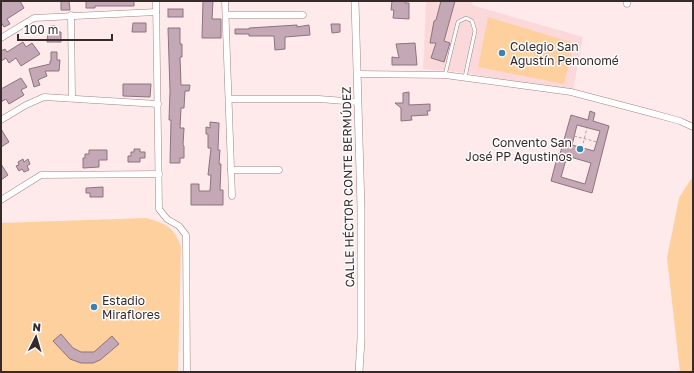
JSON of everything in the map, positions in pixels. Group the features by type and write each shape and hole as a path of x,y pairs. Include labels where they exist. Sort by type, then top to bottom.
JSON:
{"street":[{"path":"156,1 160,174 159,209 167,219 180,226 186,235 187,372"},
{"path":"225,1 232,196"},
{"name":"CALLE HÉCTOR CONTE BERMÚDEZ","path":"355,1 361,208 360,372"},
{"path":"1,38 34,18 156,12"},
{"path":"226,15 303,14"},
{"path":"71,15 72,98"},
{"path":"358,74 445,75 570,92 680,121 693,127"},
{"path":"1,120 41,97 158,104"},
{"path":"229,99 319,99 358,102"},
{"path":"231,170 279,170"},
{"path":"1,200 41,175 160,174"}],"lane":[{"path":"445,75 458,22 466,18 472,21 475,32 465,78"}],"path":[{"path":"582,148 587,128"},
{"path":"574,136 597,142"}],"shaded area":[{"name":"Colegio San Agustín Penonomé","path":"426,1 473,1 472,5 583,37 573,91 457,72 423,69"},
{"path":"488,17 574,43 564,84 478,67"},
{"path":"693,176 693,372 680,372 667,258 679,198"},
{"path":"146,218 164,224 172,230 181,247 178,372 1,372 1,223"}],"building":[{"path":"1,1 20,1 24,8 7,19 10,24 4,27 1,22"},
{"path":"61,1 69,1 70,10 61,10"},
{"path":"86,1 134,1 134,6 95,6 95,8 86,8"},
{"path":"203,1 213,1 212,19 221,19 221,38 202,38"},
{"path":"392,1 406,1 405,3 409,3 409,19 393,18 394,10 391,10"},
{"path":"441,1 455,1 444,41 450,43 444,62 431,58 436,43 430,43 434,21 436,20"},
{"path":"168,9 183,9 183,17 168,17"},
{"path":"133,23 146,23 146,32 132,32"},
{"path":"331,24 340,24 340,32 332,33"},
{"path":"297,25 297,27 309,25 310,35 285,37 285,49 275,50 274,36 249,36 249,34 235,34 235,29"},
{"path":"50,26 56,26 56,32 61,32 61,42 47,42"},
{"path":"168,28 180,28 180,44 182,44 182,57 180,57 181,85 190,85 189,91 185,91 184,108 181,108 180,128 184,128 184,158 180,158 180,163 170,163 171,120 169,120 170,91"},
{"path":"23,42 26,47 32,43 40,54 21,66 16,58 9,63 6,58 1,61 1,51 5,49 7,52"},
{"path":"415,43 417,65 392,65 392,57 399,58 396,44"},
{"path":"51,52 57,52 57,60 60,60 59,71 45,71 47,76 38,80 40,85 34,87 29,69 50,64"},
{"path":"21,78 27,87 21,90 24,95 9,104 6,99 1,102 1,89"},
{"path":"123,84 151,84 150,97 123,96"},
{"path":"409,92 409,105 430,104 430,111 427,111 428,115 411,116 412,120 401,121 401,108 395,103 403,103 403,93"},
{"path":"590,111 595,113 593,121 609,126 592,193 551,181 571,115 588,120","holes":["577,125 600,131 594,151 572,145","567,156 591,163 585,184 561,177"]},
{"path":"210,122 219,123 218,150 220,150 220,190 223,190 223,205 191,205 191,184 199,184 199,191 210,191 211,175 208,175 211,148 208,148 208,134 206,134 206,127 210,128"},
{"path":"1,129 9,142 1,147"},
{"path":"134,149 140,149 140,152 145,152 145,158 140,158 140,162 128,162 128,156 131,156 131,152 134,152"},
{"path":"89,150 107,150 107,160 99,160 99,167 83,168 83,158 85,158 85,154 89,154"},
{"path":"23,159 24,162 28,159 30,164 27,166 29,170 24,172 22,169 19,171 16,166 19,165 18,162"},
{"path":"1,164 8,175 1,180"},
{"path":"103,187 103,197 90,197 90,193 86,193 86,188"},
{"path":"61,334 73,348 81,352 94,352 112,336 119,344 100,360 93,363 81,363 70,359 53,341"}],"place":[{"name":"Colegio San Agustín Penonomé","path":"502,53"},
{"name":"Convento San José PP Agustinos","path":"580,149"},
{"name":"Estadio Miraflores","path":"94,307"}]}
